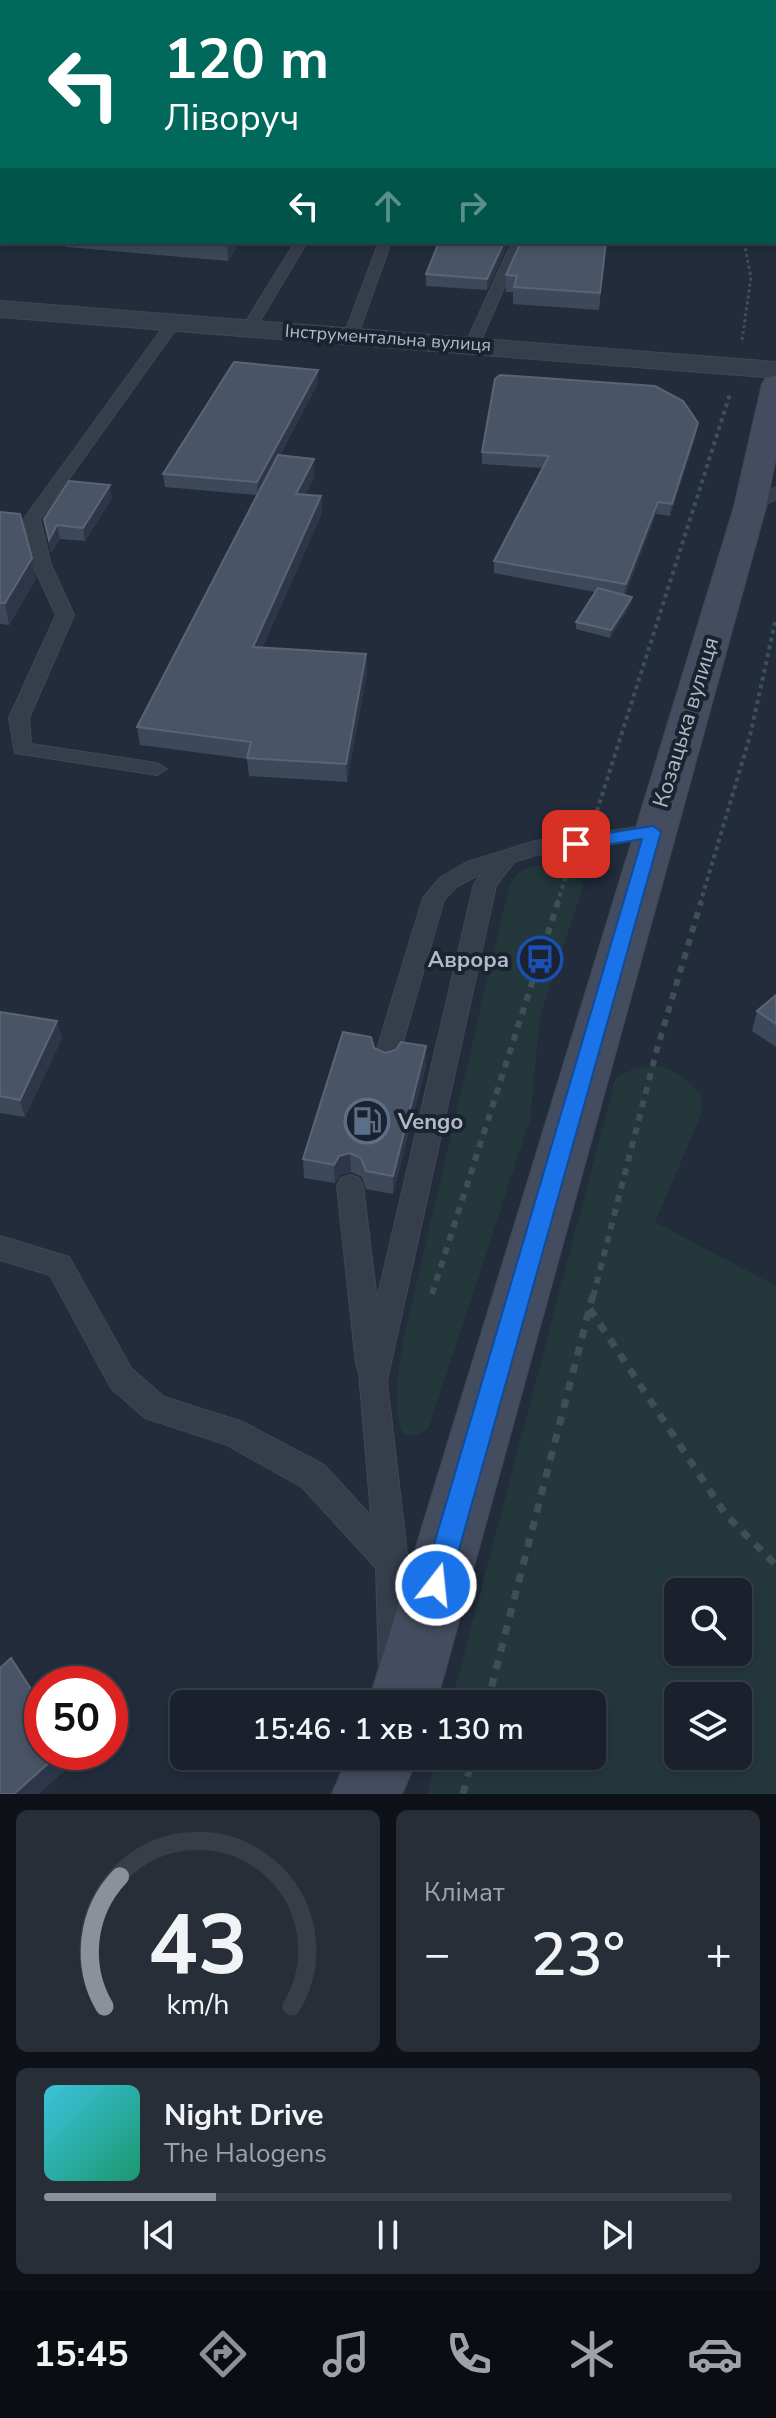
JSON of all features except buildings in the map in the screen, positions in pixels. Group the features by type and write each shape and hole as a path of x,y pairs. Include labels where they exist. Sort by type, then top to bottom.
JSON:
{"main road":[{"name":"Козацька вулиця","path":"404,1690 653,832 763,500 776,384"}],"street":[{"name":"Інструментальна вулиця","path":"0,309 776,370"}],"lane":[{"path":"249,328 300,244"},
{"path":"351,335 384,244"},
{"path":"472,345 517,244"},
{"path":"157,769 22,749 19,718 65,615 42,565 32,519 174,322"},
{"path":"386,1059 434,898 444,882 462,871 535,848 653,832"},
{"path":"372,1381 485,884 506,857"},
{"path":"350,1186 392,1562 399,1690"},
{"path":"0,1248 59,1266 121,1378 155,1408 232,1432 313,1476 392,1562"}],"path":[{"path":"741,350 751,277 744,244"},
{"path":"428,1306 576,844 595,818 731,389"},
{"path":"491,1690 664,1023 750,736 776,618"},
{"path":"590,1309 726,1515 776,1565"},
{"path":"463,1794 469,1770"}],"green space":[{"path":"547,865 566,867 584,884 540,1016 530,1120 428,1429 416,1436 402,1433 397,1399 403,1341 509,886 524,870"},
{"path":"660,1066 681,1075 702,1095 701,1115 655,1222 776,1286 776,1794 428,1794 434,1770 606,1770 606,1690 455,1690 616,1077 636,1068"}],"place":[{"name":"Аврора","path":"540,959"},
{"name":"Vengo","path":"367,1121"}],"route":[{"path":"436,1585 653,832 576,844"}]}
